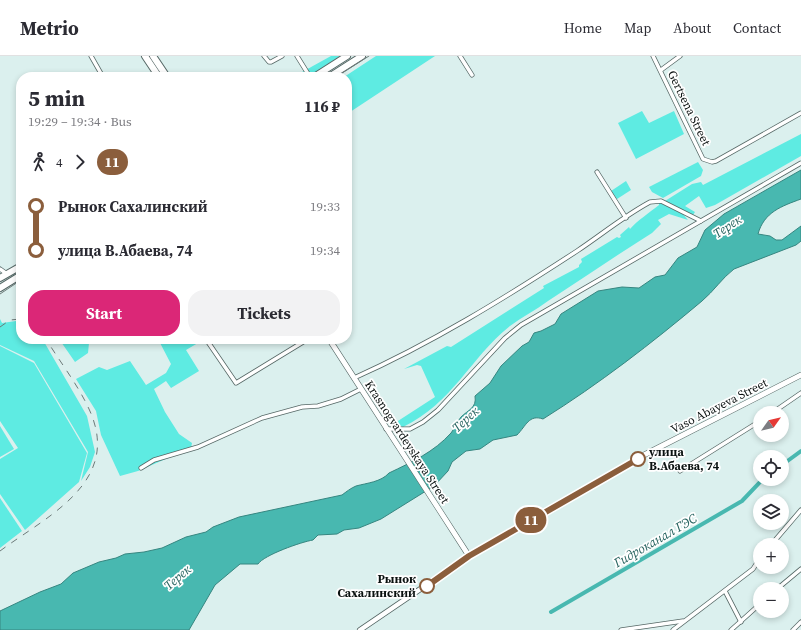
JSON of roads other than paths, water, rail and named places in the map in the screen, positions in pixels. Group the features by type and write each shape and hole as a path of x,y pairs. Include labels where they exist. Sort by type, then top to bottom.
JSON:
{"main road":[{"path":"145,56 156,72"},
{"path":"153,56 164,72"},
{"path":"322,72 347,56"},
{"path":"337,72 362,56"},
{"path":"0,278 16,269"},
{"path":"0,288 16,278"},
{"name":"Krasnogvardeyskaya Street","path":"332,344 469,556"},
{"name":"Vaso Abayeva Street","path":"469,556 644,455 801,375"}],"street":[{"path":"91,56 100,72"},
{"path":"264,56 269,62 282,56"},
{"path":"297,56 307,72"},
{"path":"460,56 472,75"},
{"name":"Gertsena Street","path":"653,56 702,159 712,162 801,113"},
{"path":"660,70 680,56"},
{"path":"386,429 410,429 423,422 449,398 505,338 522,325 801,163"},
{"path":"597,172 626,218"},
{"path":"354,378 439,337 475,316 626,218 641,206 657,200 701,221"},
{"path":"0,269 7,274"},
{"path":"209,344 236,384 300,344"},
{"path":"141,468 154,460 198,447 262,418 302,407 318,406 341,399 361,389"},
{"path":"782,406 801,393"},
{"path":"680,471 753,424"},
{"path":"776,538 801,510"},
{"name":"Vaso Abayeva Street","path":"360,630 469,556"},
{"path":"673,630 684,620 753,569"},
{"path":"785,582 801,569"},
{"path":"725,591 741,622"},
{"path":"732,630 753,611"},
{"path":"621,630 684,620"},
{"path":"792,630 801,622"}],"water":[{"name":"Терек","path":"801,170 801,199 781,207 769,215 761,226 758,234 770,236 776,240 782,240 801,226 801,241 796,245 734,269 702,301 644,348 605,377 543,419 531,419 517,435 493,440 480,449 466,451 452,462 448,471 434,486 381,519 359,528 344,530 337,534 318,535 313,540 300,543 275,553 258,564 240,564 215,585 189,630 0,630 0,611 61,584 73,573 99,562 125,554 162,548 186,537 206,532 213,527 239,517 342,495 356,486 374,482 422,456 437,446 451,433 461,417 475,403 475,396 490,383 501,366 522,346 529,342 534,333 555,324 561,314 598,291 622,287 639,288 655,277 665,275 678,258 697,247 705,230 724,214"}],"waterway":[{"name":"Гидроканал ГЭС","path":"789,460 801,451"},
{"name":"Гидроканал ГЭС","path":"551,612 742,501 756,486"}],"tram line":[{"path":"344,72 369,56"},
{"path":"0,294 16,283"}],"railway":[{"path":"0,327 10,320 16,319"},
{"path":"0,551 58,510 75,494 88,477 96,457 97,435 89,409 74,382 49,344"}],"place":[{"name":"улица В.Абаева, 74","path":"638,459"},
{"name":"Рынок Сахалинский","path":"427,586"}]}
